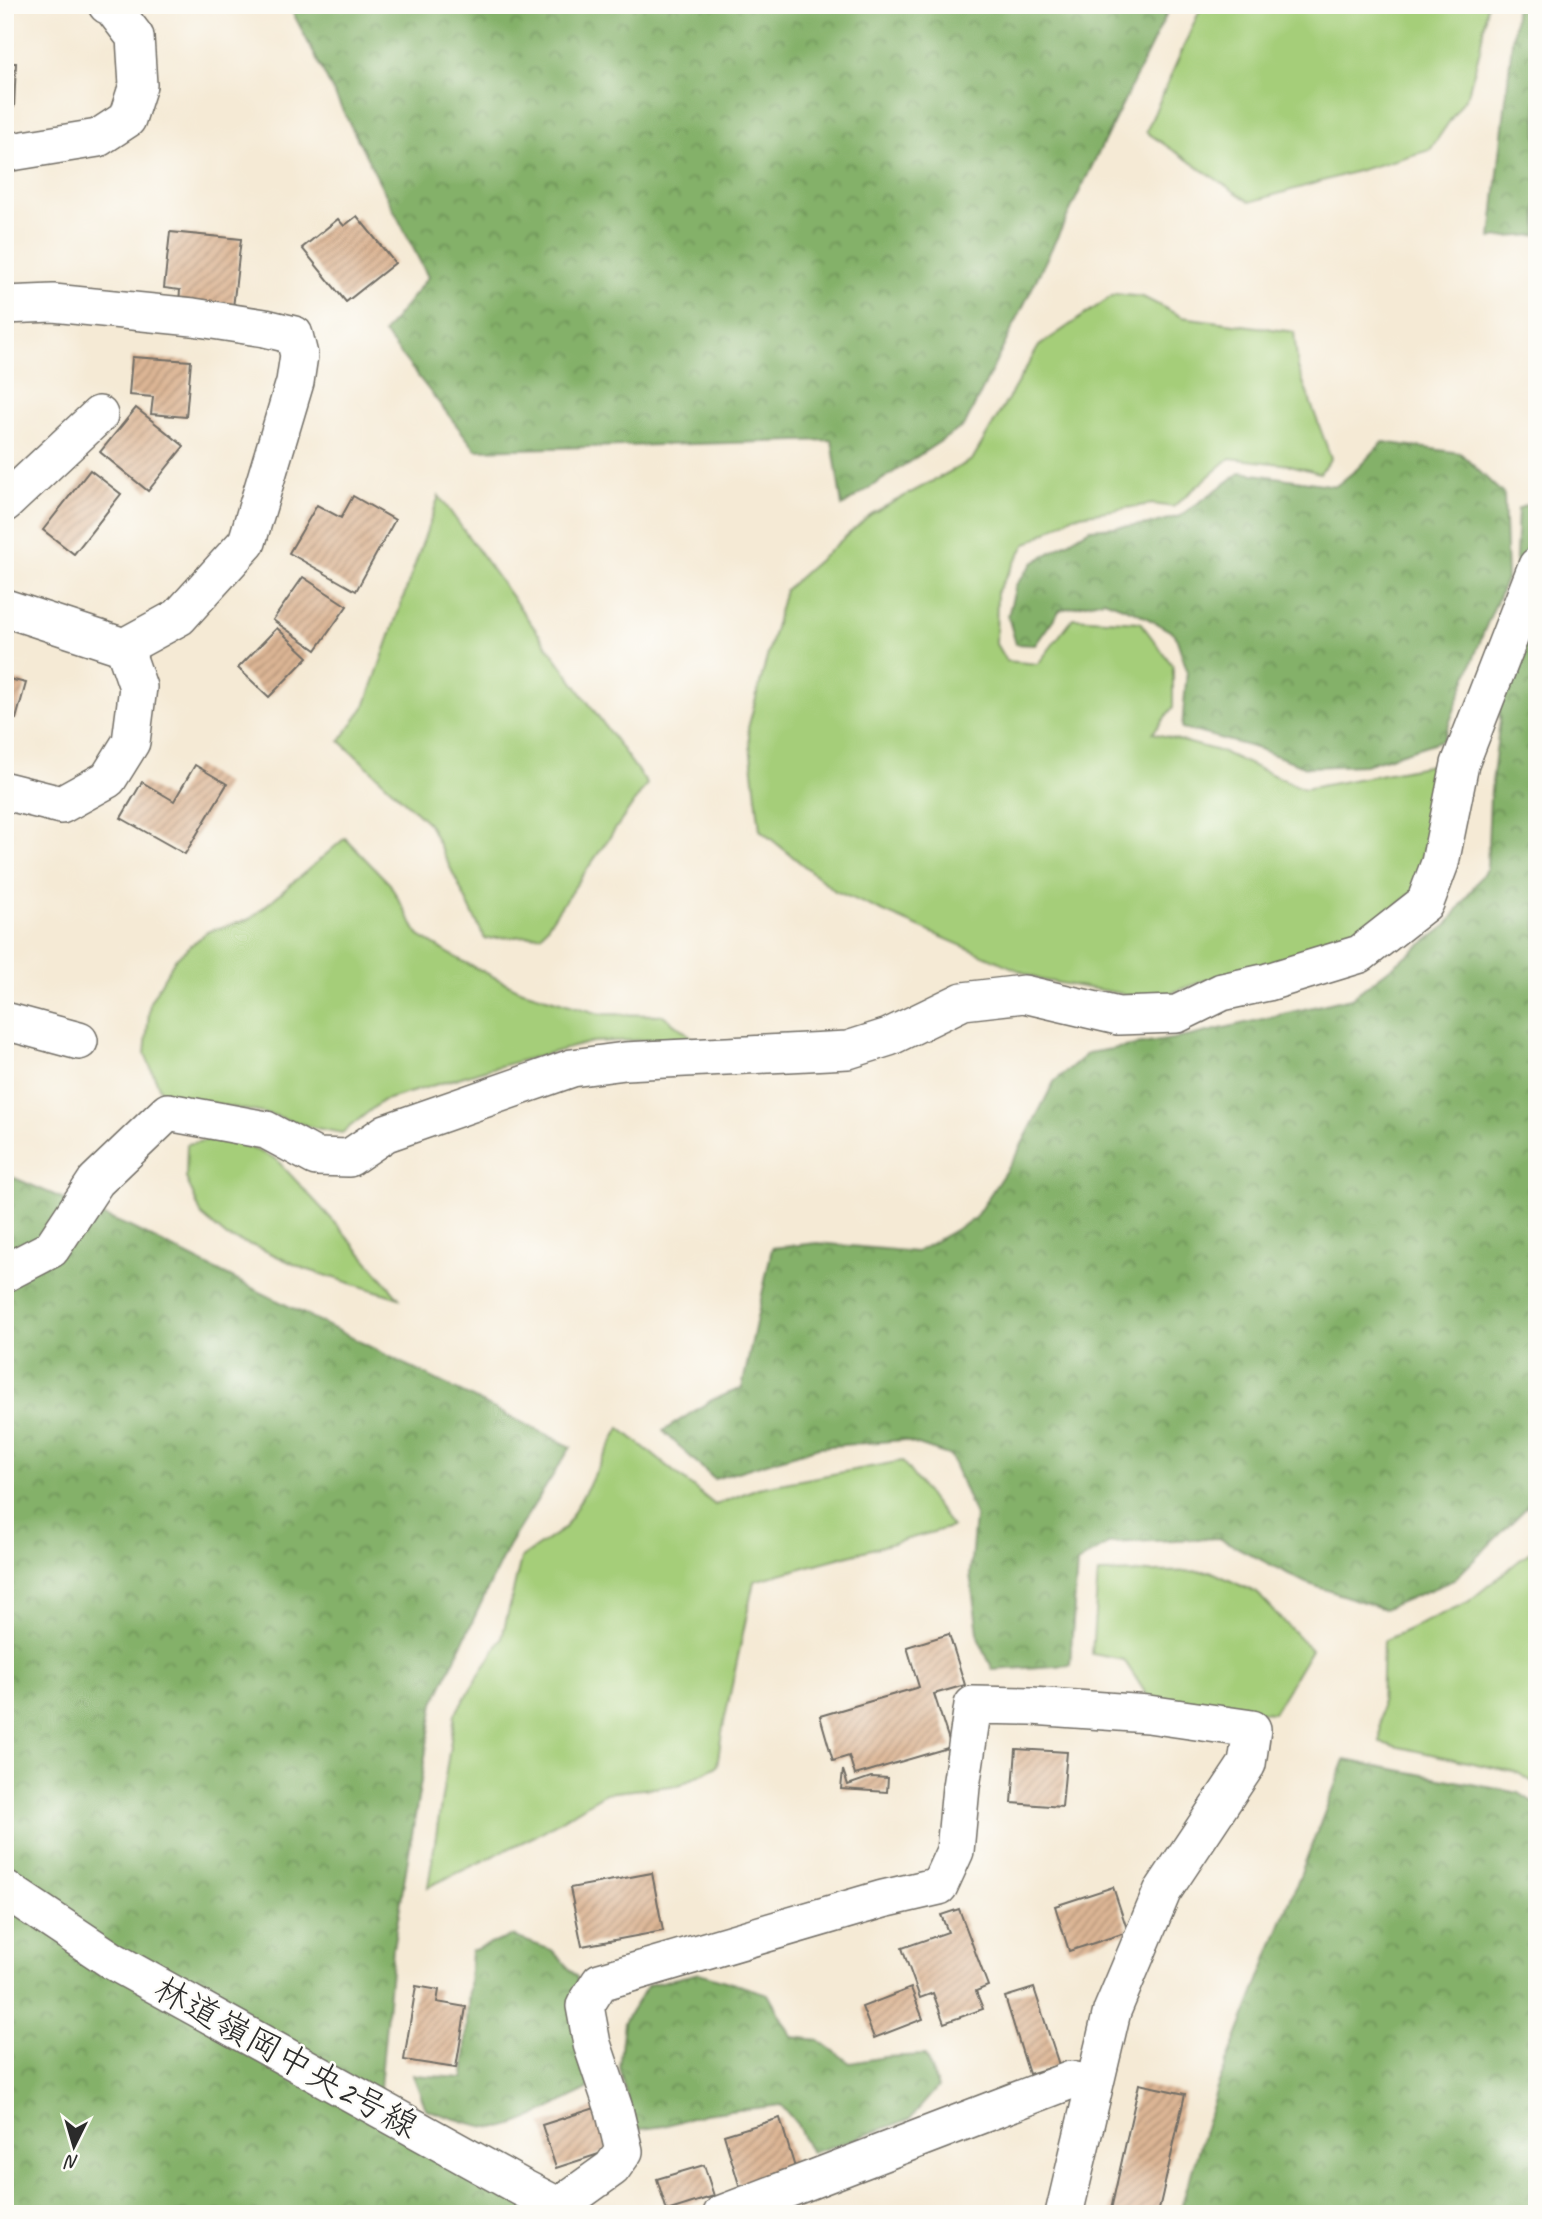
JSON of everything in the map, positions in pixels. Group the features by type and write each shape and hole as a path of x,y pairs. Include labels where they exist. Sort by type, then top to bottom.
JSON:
{"street":[{"path":"5,153 98,138 127,119 138,85 135,37 113,7 107,5"},
{"path":"5,305 65,304 193,317 265,328 294,335 299,355 295,382 247,542 179,617 124,647 5,608"},
{"path":"5,503 99,415"},
{"path":"5,1273 51,1249 96,1181 168,1112 266,1130 316,1157 349,1158 386,1133 572,1068 625,1061 848,1050 889,1037 963,1001 1024,994 1118,1016 1177,1014 1222,992 1268,982 1360,954 1425,903 1440,863 1460,764 1537,566"},
{"path":"5,791 61,805 108,779 131,742 138,687 124,647"},
{"path":"5,1021 79,1041"},
{"path":"566,2210 612,2168 624,2151 614,2109 592,2044 585,2006 600,1982 883,1899 939,1886 955,1851 973,1705 1148,1714 1252,1730 1247,1764 1162,1892 1112,2011 1064,2214"},
{"name":"林道嶺岡中央2号線","path":"5,1889 113,1961 566,2210"},
{"path":"722,2214 1071,2080 1094,2085"}],"green space":[{"path":"289,5 1171,5 965,425 842,506 832,440 476,450 384,333 428,277"},
{"path":"1202,5 1487,5 1480,50 1468,94 1430,150 1250,202 1146,132"},
{"path":"1516,5 1537,5 1537,235 1491,238"},
{"path":"1115,294 1143,297 1182,317 1294,332 1298,368 1331,458 1320,473 1290,465 1230,458 1173,507 1152,504 1074,516 1025,545 997,592 996,644 1006,661 1038,664 1073,618 1140,622 1173,666 1173,707 1153,733 1222,752 1304,789 1437,764 1430,824 1415,890 1390,913 1324,951 1210,979 1154,999 1041,980 835,891 760,830 748,728 785,590 871,514 972,460 1039,346"},
{"path":"1383,442 1460,453 1504,495 1507,577 1443,740 1365,765 1306,767 1259,749 1182,728 1187,670 1175,634 1136,612 1104,600 1060,610 1035,645 1016,644 1008,616 1016,585 1033,563 1090,529 1151,524 1180,516 1241,472 1336,486"},
{"path":"439,496 647,784 541,935 485,939 429,824 340,741 366,704"},
{"path":"1537,500 1537,1497 1454,1580 1384,1609 1306,1583 1219,1538 1110,1543 1077,1563 1070,1665 993,1670 979,1640 970,1574 975,1516 951,1456 903,1440 819,1447 714,1479 663,1431 712,1400 742,1388 772,1248 817,1243 916,1252 974,1219 1018,1152 1054,1082 1088,1053 1190,1036 1351,998 1447,925 1487,868 1490,798 1500,720 1494,650 1515,581 1518,509"},
{"path":"345,838 390,884 419,936 464,962 520,990 600,1014 663,1015 693,1038 592,1042 481,1071 382,1101 342,1133 273,1115 162,1094 145,1054 150,1002 175,959 207,932 250,919"},
{"path":"224,1137 275,1158 339,1227 399,1298 305,1269 257,1247 227,1237 202,1216 186,1178 187,1144"},
{"path":"5,1174 132,1228 571,1447 508,1546 434,1703 393,1948 377,2120 554,2214 5,2214"},
{"path":"620,1428 715,1505 758,1488 902,1461 952,1527 754,1581 717,1766 680,1785 606,1793 535,1836 428,1887 455,1714 502,1638 521,1558 565,1528"},
{"path":"1537,1546 1537,1785 1518,1773 1380,1743 1383,1641 1468,1602"},
{"path":"1210,1571 1257,1593 1311,1650 1273,1713 1152,1703 1124,1660 1092,1654 1098,1573"},
{"path":"1345,1760 1519,1793 1537,1805 1537,2214 1179,2214 1217,2088"},
{"path":"512,1936 552,1950 577,1977 589,2088 537,2115 505,2127 477,2125 426,2109 413,2075 464,2078 471,1951"},
{"path":"699,1973 768,1994 792,2037 819,2040 850,2063 885,2057 925,2055 938,2087 910,2119 811,2153 797,2124 781,2105 704,2114 664,2126 635,2130 619,2067 624,2022 648,1985"}],"building":[{"path":"5,63 16,63 14,107 5,107"},
{"path":"357,216 395,263 346,302 302,248 338,219 344,226"},
{"path":"170,232 241,239 233,308 179,302 180,290 164,288"},
{"path":"132,357 191,361 186,417 151,414 153,397 129,395"},
{"path":"136,408 184,446 148,491 100,452"},
{"path":"90,470 121,494 74,554 43,530"},
{"path":"353,496 395,520 356,591 289,553 317,505 341,518"},
{"path":"303,577 347,606 316,650 273,620"},
{"path":"277,628 308,657 269,697 238,668"},
{"path":"5,678 26,683 16,719 5,716"},
{"path":"195,765 227,784 185,854 121,818 142,782 174,801"},
{"path":"949,1634 965,1685 934,1694 951,1747 855,1775 849,1756 833,1761 820,1716 919,1687 907,1647"},
{"path":"1016,1749 1067,1752 1062,1807 1012,1803"},
{"path":"843,1770 848,1785 871,1777 888,1778 887,1792 841,1789"},
{"path":"652,1873 663,1931 582,1946 570,1888"},
{"path":"1113,1887 1128,1932 1069,1951 1055,1906"},
{"path":"959,1909 988,1986 976,1991 983,2009 944,2023 933,1993 920,1998 902,1948 948,1932 941,1915"},
{"path":"416,1986 439,1990 437,2002 466,2007 456,2068 404,2060"},
{"path":"911,1988 923,2019 874,2038 862,2007"},
{"path":"1034,1988 1059,2065 1029,2074 1005,1997"},
{"path":"1139,2084 1185,2094 1158,2214 1110,2214"},
{"path":"598,2107 611,2150 556,2168 542,2125"},
{"path":"780,2118 796,2171 740,2188 724,2135"},
{"path":"704,2165 714,2196 667,2211 657,2179"},
{"path":"910,2209 911,2214 892,2214 892,2213"}]}
